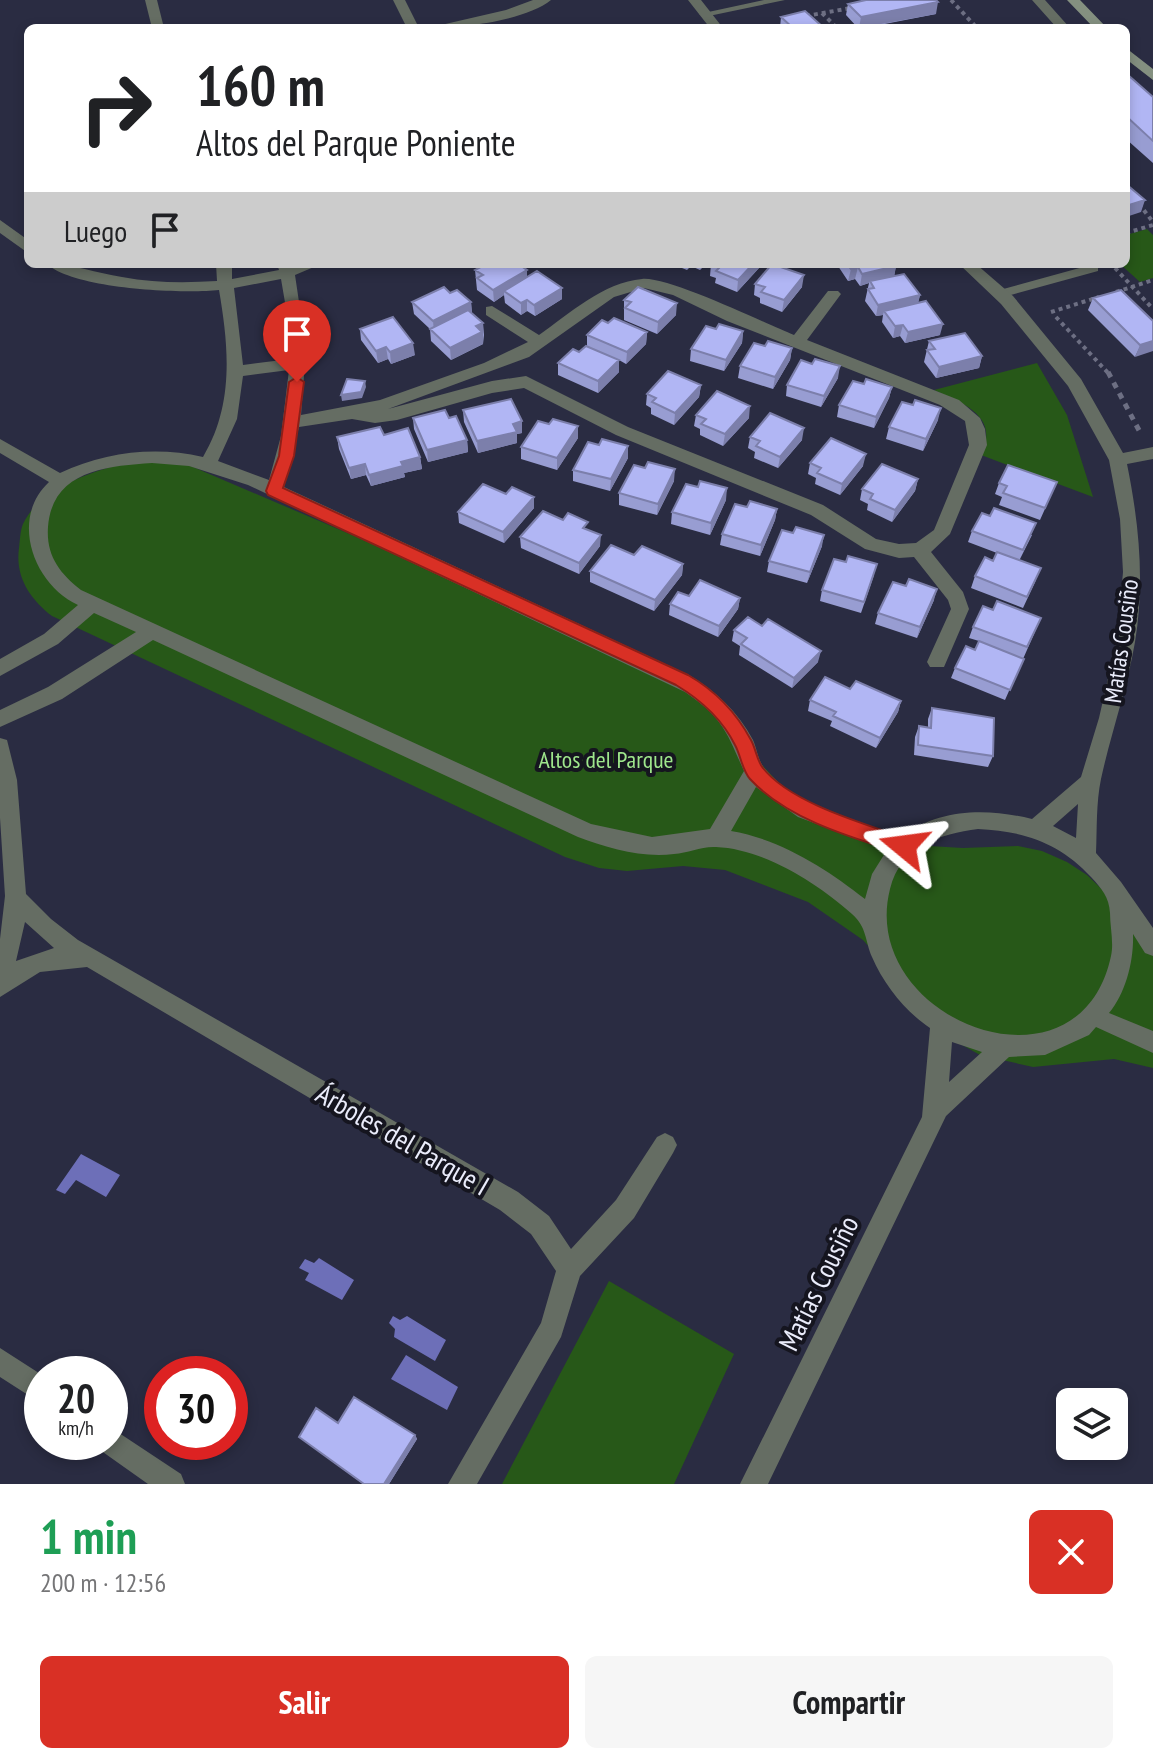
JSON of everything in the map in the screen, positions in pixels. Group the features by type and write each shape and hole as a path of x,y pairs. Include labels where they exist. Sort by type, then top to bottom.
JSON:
{"street":[{"path":"151,0 157,24"},
{"path":"399,0 411,24"},
{"path":"454,24 509,13 545,0"},
{"path":"694,0 713,24"},
{"path":"1038,0 1060,24"},
{"path":"1073,0 1097,24"},
{"path":"1130,56 1153,76"},
{"path":"0,225 24,245"},
{"path":"67,268 108,281 179,290 225,286 286,268 295,321 293,422 274,491"},
{"path":"207,465 223,442 230,424 234,372 233,324 224,268"},
{"path":"641,268 644,283"},
{"name":"Matías Cousiño","path":"971,268 1000,294 1075,383 1118,460 1129,519 1132,572 1126,639 1109,718 1090,782 1085,855"},
{"path":"293,422 352,413 375,417 428,398 523,353 609,294 644,283 678,292 946,401 966,412 976,423 978,445 941,534 919,550 899,551 879,548 817,510 622,431 526,382 428,398"},
{"path":"797,342 833,294"},
{"path":"492,311 537,341"},
{"path":"523,353 520,368 526,382"},
{"path":"234,372 296,364"},
{"path":"0,445 61,481"},
{"path":"1118,460 1153,453"},
{"path":"874,921 847,897 766,852 716,838 672,845 648,845 619,842 585,831 74,595 50,573 38,538 43,503 61,481 93,467 139,456 189,460 274,491 698,689 727,715 745,745 754,772 789,800 829,821 904,846"},
{"path":"919,550 951,590 960,609 937,662"},
{"path":"0,668 51,639 92,604"},
{"path":"0,719 55,693 151,632"},
{"path":"0,746 6,770 18,900 0,976"},
{"path":"716,838 754,772"},
{"path":"1036,828 1090,782"},
{"path":"1120,897 1131,923 1136,950 1133,977 1123,1002 1105,1022 1077,1039 1042,1049 982,1043 942,1024 919,1008 887,966 874,921 876,893 887,867 904,846 925,831 950,822 978,818 1007,820 1036,828 1085,855 1105,875 1120,897 1153,946"},
{"name":"Árboles del Parque I","path":"18,900 43,929 63,945 92,958 509,1201 540,1225 569,1269"},
{"path":"0,987 13,973 33,963 68,956 92,958"},
{"path":"1105,1022 1153,1042"},
{"name":"Matías Cousiño","path":"936,1109 942,1024"},
{"name":"Matías Cousiño","path":"754,1484 936,1109 1004,1047"},
{"path":"462,1484 552,1328 569,1269 625,1209 665,1145"},
{"path":"0,1361 24,1378"},
{"path":"128,1453 171,1484"}],"lane":[{"path":"704,14 780,0"},
{"path":"1000,294 1094,268"}],"path":[{"path":"795,17 853,7 848,0"},
{"path":"951,0 973,24"},
{"path":"822,13 833,24"},
{"path":"1130,232 1153,223 1136,201"},
{"path":"1115,268 1153,309"},
{"path":"1051,312 1153,280"}],"green space":[{"path":"1147,229 1153,235 1153,278 1140,282 1124,268 1130,268 1130,234"},
{"path":"1037,363 1067,415 1093,497 981,455 986,442 982,421 967,406 934,390"},
{"name":"Altos del Parque","path":"138,460 186,464 680,675 786,791 833,820 912,845 963,848 1018,846 1042,851 1067,862 1087,875 1115,902 1153,956 1153,1068 1114,1059 1033,1067 980,1055 950,1038 863,940 808,902 725,870 683,866 627,871 599,868 565,857 52,616 31,595 22,578 18,559 23,524 32,510 57,489 90,474"},
{"path":"609,1281 734,1354 674,1484 502,1484"}],"water":[{"path":"81,1154 120,1175 106,1197 76,1180 65,1194 56,1190"},
{"path":"319,1258 354,1280 342,1300 305,1280 309,1273 299,1268 305,1259 314,1263"},
{"path":"393,1316 400,1320 407,1316 446,1340 435,1361 394,1337 395,1329 389,1323"},
{"path":"406,1355 458,1387 447,1410 391,1379"}],"building":[{"path":"866,0 938,2 861,17 848,4"},
{"path":"805,11 820,24 789,24 781,17"},
{"path":"1130,77 1153,97 1153,141 1130,120"},
{"path":"1130,187 1145,200 1130,205"},
{"path":"719,268 749,268 738,280 716,271"},
{"path":"769,268 784,268 804,275 784,300 761,292 765,287 755,284"},
{"path":"859,268 888,268 862,274"},
{"path":"475,270 527,270 493,290 477,278 483,275"},
{"path":"537,271 562,288 534,305 527,300 521,303 504,291"},
{"path":"904,274 920,295 878,305 868,289 874,288 870,281"},
{"path":"444,287 450,293 457,290 471,302 433,321 412,302"},
{"path":"638,287 677,303 658,322 625,308 631,302 624,300"},
{"path":"1121,290 1153,321 1153,341 1140,345 1093,298"},
{"path":"926,301 943,324 908,332 903,325 895,326 884,311"},
{"path":"468,310 483,323 476,326 482,332 450,348 430,329"},
{"path":"393,317 413,343 390,352 386,347 376,351 360,329"},
{"path":"614,318 647,332 627,352 587,335 602,320 608,323"},
{"path":"719,324 743,331 726,360 691,349 706,326 716,329"},
{"path":"965,333 982,356 939,367 927,350 935,349 929,341"},
{"path":"768,341 792,348 775,377 740,366 754,343 765,346"},
{"path":"586,346 619,360 598,381 558,363 573,349 579,352"},
{"path":"815,359 840,366 824,396 787,385 801,360 812,364"},
{"path":"668,371 701,385 675,413 652,402 656,398 647,394"},
{"path":"347,379 365,381 361,392 341,395"},
{"path":"866,379 892,387 876,417 839,405 853,381 864,384"},
{"path":"717,391 750,406 725,434 701,424 706,419 696,415"},
{"path":"511,399 522,421 513,424 517,432 477,441 463,410"},
{"path":"915,400 941,408 926,439 889,427 902,402 913,405"},
{"path":"445,410 449,418 456,416 467,440 427,450 413,418"},
{"path":"770,413 804,428 780,457 756,446 760,441 750,437"},
{"path":"553,419 578,426 557,458 521,447 538,421 549,424"},
{"path":"380,427 384,435 408,428 420,457 401,462 403,466 369,475 365,464 349,468 337,437"},
{"path":"831,438 866,454 842,484 817,473 821,468 810,463"},
{"path":"602,439 628,446 611,479 573,470 588,442 599,445"},
{"path":"648,462 675,469 658,504 619,493 634,465 645,468"},
{"path":"882,464 918,479 895,510 870,499 873,494 862,489"},
{"path":"1008,465 1057,482 1045,508 1003,493 1007,486 999,483"},
{"path":"700,481 727,488 711,523 672,512 686,484 698,487"},
{"path":"483,484 506,494 512,487 534,497 503,532 458,512"},
{"path":"750,501 777,509 761,545 722,534 735,504 747,507"},
{"path":"994,508 1036,523 1023,550 972,531 982,513 990,516"},
{"path":"543,511 563,520 568,513 588,522 583,528 601,535 579,563 520,537"},
{"path":"796,527 824,535 810,572 769,561 782,530 793,533"},
{"path":"611,545 634,555 642,546 683,564 655,600 590,571"},
{"path":"997,552 1041,568 1027,597 975,576 985,557 993,561"},
{"path":"848,556 877,564 864,602 822,590 834,559 846,562"},
{"path":"909,579 937,589 920,627 878,613 893,582 906,586"},
{"path":"700,580 740,598 719,626 670,604 678,592 689,596"},
{"path":"997,601 1041,618 1027,647 973,627 983,606 993,610"},
{"path":"748,617 762,626 768,619 821,651 794,678 741,644 747,638 734,630"},
{"path":"979,641 1024,659 1010,690 955,668 966,646 975,650"},
{"path":"825,677 850,689 856,681 901,701 880,738 833,716 836,712 810,700"},
{"path":"932,708 994,718 993,756 918,745 919,726 931,728"},
{"path":"354,1397 415,1435 384,1484 364,1484 299,1437 316,1408 338,1423"}],"route":[{"path":"297,382 286,456 274,491 698,689 727,715 745,745 754,772 775,790 837,825 904,846"}]}
